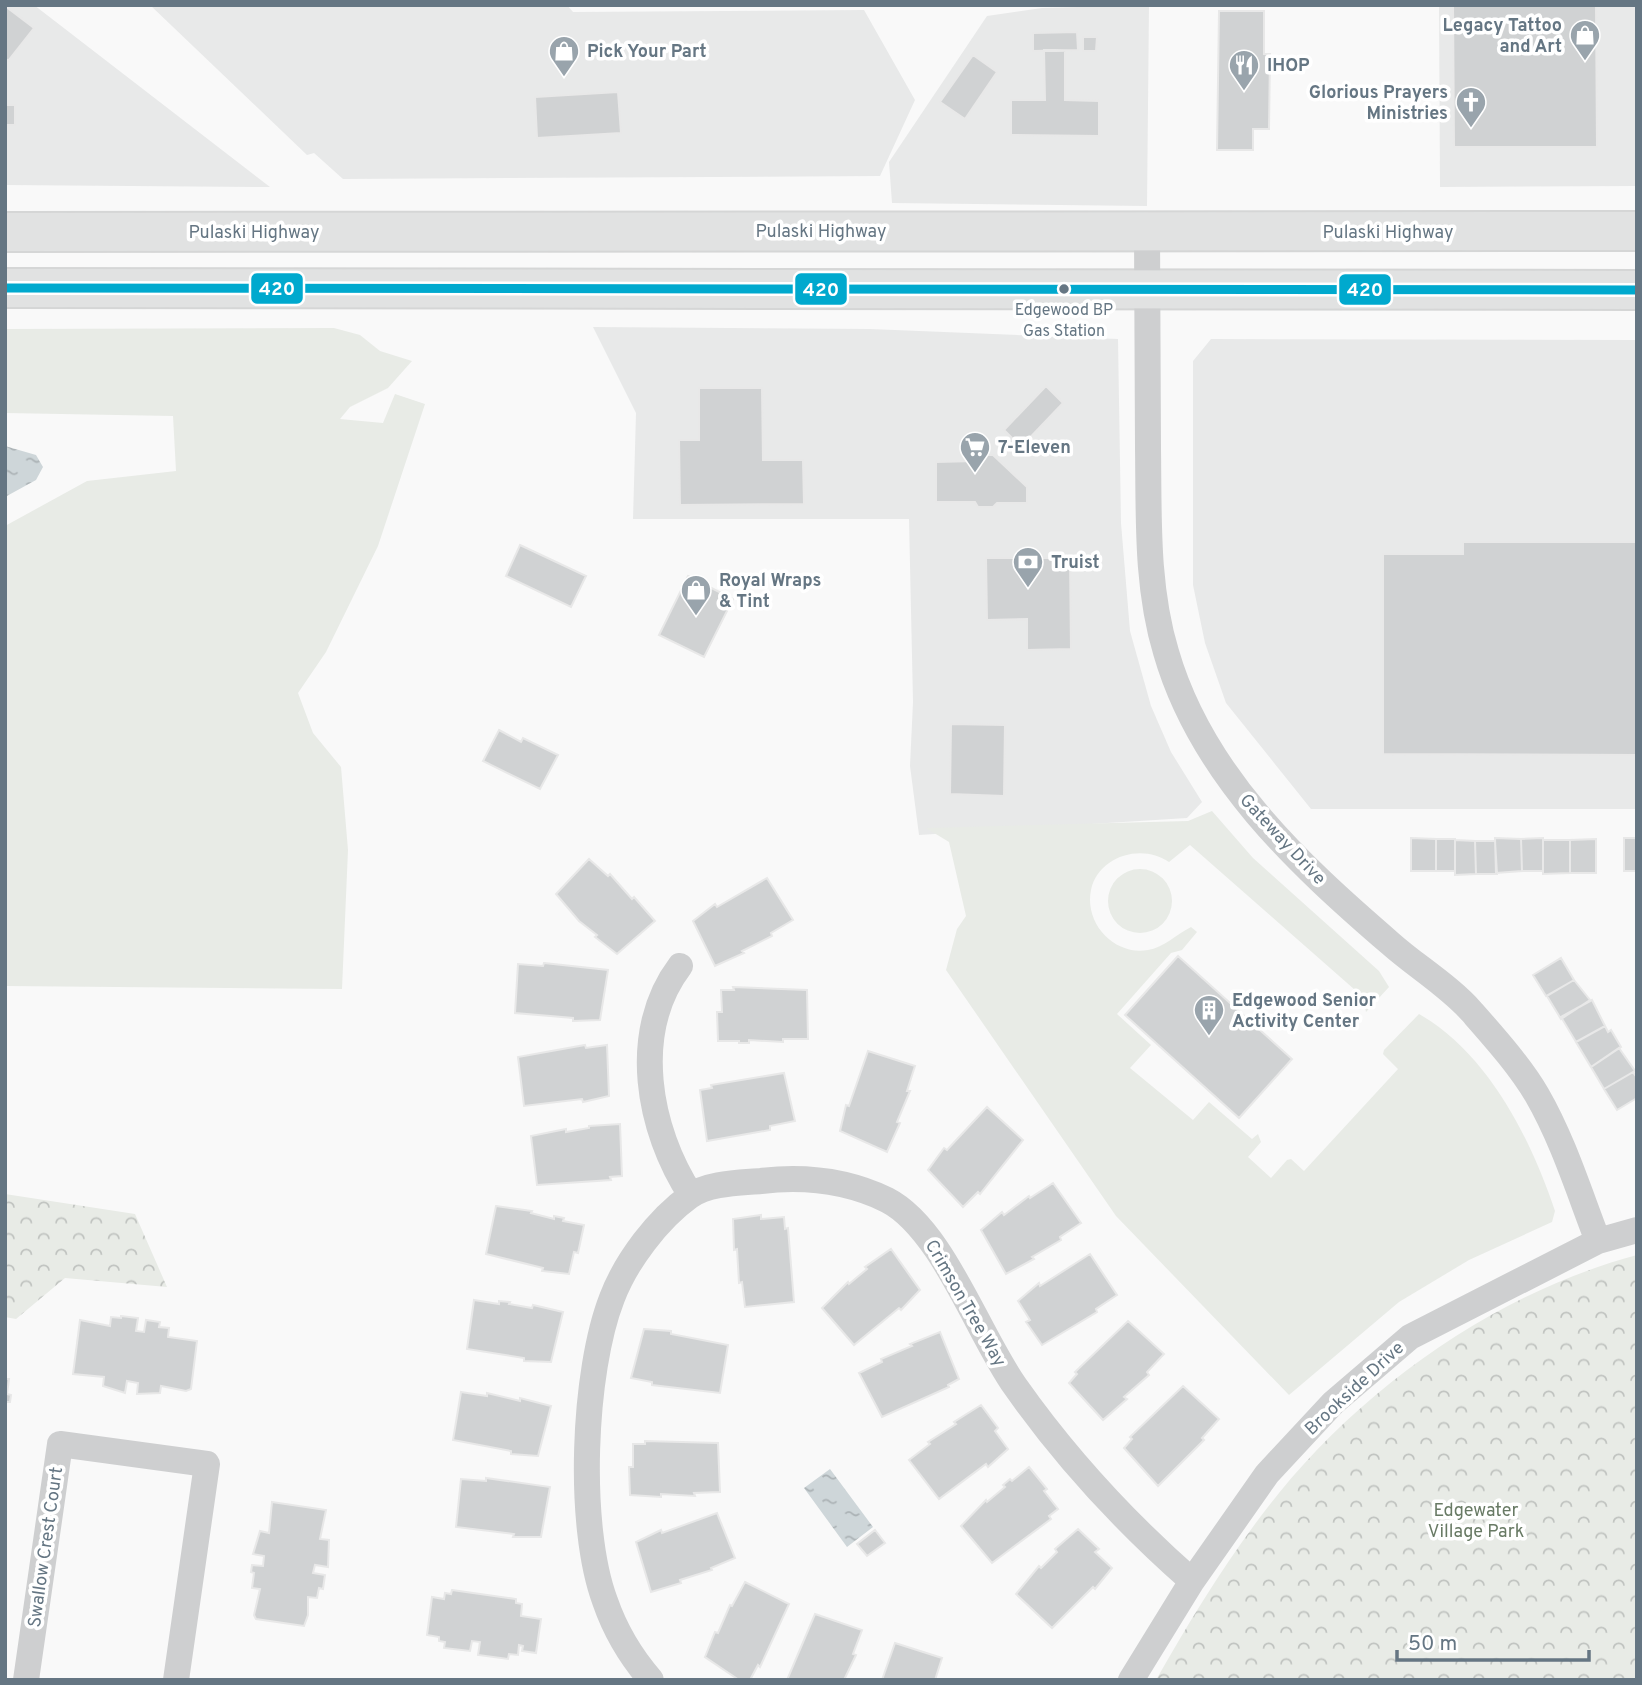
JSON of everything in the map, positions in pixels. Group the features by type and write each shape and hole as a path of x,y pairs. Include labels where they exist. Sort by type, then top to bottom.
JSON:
{"highway":[{"name":"Pulaski Highway","path":"5,232 1637,232"},
{"path":"5,288 1637,290"}],"street":[{"name":"Gateway Drive","path":"1147,232 1149,526 1154,598 1166,653 1191,715 1217,761 1247,805 1350,908 1470,1009 1500,1046 1536,1094 1562,1149 1598,1241"},
{"path":"680,966 665,985 657,1012 650,1039 649,1072 667,1154 691,1195"},
{"name":"Crimson Tree Way","path":"651,1680 632,1659 604,1599 586,1488 593,1381 598,1340 618,1286 659,1224 691,1195 706,1188 792,1178 858,1188 890,1202 916,1222 1014,1386 1142,1537 1192,1581"},
{"name":"Brookside Drive","path":"1131,1680 1192,1581 1268,1474 1333,1403 1410,1337 1598,1241 1637,1230"},
{"name":"Swallow Crest Court","path":"26,1680 60,1444 207,1464 176,1680"}],"shaded area":[{"path":"5,5 34,5 270,187 5,185"},
{"name":"Pick Your Part","path":"150,5 567,5 573,12 864,10 915,100 880,176 343,179 314,153 307,155"},
{"path":"1149,5 1147,206 892,203 889,162 987,16 1042,8"},
{"path":"1439,5 1637,5 1637,186 1440,187"},
{"path":"593,327 870,329 1118,339 1121,523 1130,631 1151,706 1171,752 1202,802 1187,818 919,835 910,766 913,702 909,519 633,519 636,413"},
{"path":"1211,339 1637,340 1637,809 1311,809 1226,703 1205,643 1193,585 1193,361"}],"green space":[{"path":"334,328 360,335 380,351 412,361 388,388 350,407 340,419 383,423 395,394 425,404 378,546 326,652 298,693 313,733 341,767 348,850 342,989 5,986 5,526 87,481 176,471 173,416 5,413 5,329"},
{"path":"1212,811 1253,858 1379,971 1389,987 1366,1012 1363,997 1190,845 1169,862 1146,854 1122,856 1102,869 1091,890 1092,915 1104,935 1124,948 1136,951 1159,947 1191,927 1197,932 1182,950 1171,953 1117,1014 1151,1045 1130,1068 1193,1120 1209,1102 1252,1139 1258,1134 1261,1142 1248,1157 1271,1178 1291,1159 1304,1171 1398,1069 1383,1054 1384,1050 1419,1014 1444,1031 1466,1051 1504,1100 1533,1155 1555,1211 1552,1222 1469,1260 1399,1302 1289,1395 1116,1216 946,970 957,929 966,916 949,842 926,828 1188,821"},
{"path":"1140,869 1163,878 1172,901 1163,924 1140,933 1117,924 1108,901 1117,878"},
{"path":"5,1194 135,1214 167,1287 65,1278 16,1319 5,1317"},
{"name":"Edgewater Village Park","path":"1637,1255 1637,1680 1156,1680 1214,1584 1262,1515 1315,1453 1354,1415 1395,1379 1487,1318 1536,1292 1586,1271"}],"water":[{"path":"5,446 36,455 43,467 36,480 5,497"},
{"path":"830,1469 873,1527 847,1547 804,1488"}],"building":[{"path":"1453,5 1596,5 1597,147 1454,147"},
{"path":"5,6 34,28 8,61 5,58"},
{"name":"IHOP","path":"1219,11 1264,11 1264,54 1270,54 1269,129 1253,129 1253,150 1217,150"},
{"path":"1077,32 1078,50 1033,51 1033,33"},
{"path":"1083,37 1097,37 1096,51 1083,51"},
{"path":"1044,50 1065,51 1065,100 1099,101 1099,136 1011,135 1011,100 1045,100"},
{"path":"973,55 997,72 965,119 940,102"},
{"path":"618,92 621,133 537,138 535,97"},
{"path":"5,105 15,105 15,125 5,125"},
{"name":"7-Eleven","path":"1046,386 1063,403 1021,447 1004,430"},
{"path":"699,388 762,388 763,460 803,460 804,504 680,505 679,440 699,440"},
{"name":"7-Eleven","path":"982,455 993,455 1027,487 1027,503 997,503 993,507 978,507 975,502 936,502 936,462 975,461"},
{"path":"1463,542 1637,542 1637,755 1383,754 1383,554 1463,554"},
{"path":"520,545 586,576 571,607 506,576"},
{"name":"Truist","path":"986,558 1070,558 1071,649 1027,650 1027,619 987,620"},
{"name":"Royal Wraps & Tint","path":"688,576 733,599 704,657 659,635"},
{"path":"951,724 1005,725 1004,796 950,794"},
{"path":"499,730 521,742 523,738 558,755 540,789 483,761"},
{"path":"1411,838 1436,839 1436,871 1411,871"},
{"path":"1495,838 1521,839 1522,871 1496,873"},
{"path":"1543,838 1543,871 1522,871 1521,839"},
{"path":"1624,838 1637,838 1637,871 1624,871"},
{"path":"1436,839 1455,839 1455,871 1436,871"},
{"path":"1596,839 1596,873 1570,873 1570,840"},
{"path":"1455,840 1475,841 1476,874 1455,875"},
{"path":"1543,840 1570,840 1570,873 1543,874"},
{"path":"1475,841 1495,841 1497,874 1476,874"},
{"path":"589,859 608,876 610,874 655,921 617,954 595,937 597,935 579,921 556,894"},
{"path":"767,878 793,920 771,933 772,936 742,951 744,953 715,966 693,921 715,904 717,907"},
{"name":"Edgewood Senior Activity Center","path":"1178,956 1292,1059 1239,1118 1125,1015"},
{"path":"1561,958 1574,980 1546,996 1533,975"},
{"path":"544,963 608,970 600,1020 573,1021 573,1018 515,1013 518,964 543,966"},
{"path":"1574,980 1590,1000 1561,1019 1547,996"},
{"path":"733,987 807,990 808,1039 783,1039 783,1042 749,1040 749,1043 718,1041 717,1012 722,1012 721,990 734,990"},
{"path":"1592,1000 1605,1026 1576,1042 1561,1017"},
{"path":"1605,1026 1608,1032 1611,1030 1621,1047 1591,1067 1576,1042"},
{"path":"585,1045 586,1048 607,1045 609,1096 583,1102 582,1099 524,1106 518,1057"},
{"path":"1619,1048 1635,1071 1604,1089 1591,1067"},
{"path":"868,1051 915,1066 907,1091 910,1091 897,1122 900,1123 887,1152 840,1131 846,1105 849,1106"},
{"path":"1633,1072 1637,1078 1637,1098 1617,1110 1604,1089"},
{"path":"784,1073 795,1121 770,1126 770,1130 707,1141 700,1090 712,1088 711,1085"},
{"path":"987,1107 1023,1140 980,1194 978,1192 963,1207 928,1170 944,1148 947,1150"},
{"path":"620,1124 622,1176 610,1177 611,1180 537,1185 531,1136 566,1129 566,1132 589,1126"},
{"path":"1053,1183 1081,1223 1060,1237 1061,1240 1032,1257 1034,1259 1006,1274 981,1230 1002,1212 1004,1215 1029,1196 1030,1198"},
{"path":"496,1206 532,1211 531,1213 554,1219 554,1216 564,1218 563,1221 584,1225 578,1253 574,1252 569,1274 542,1271 543,1268 486,1254"},
{"path":"761,1215 761,1219 784,1217 785,1229 788,1228 794,1302 745,1307 742,1282 739,1283 737,1249 734,1250 733,1219"},
{"path":"891,1249 920,1290 901,1310 899,1308 854,1345 822,1308 848,1282 849,1284 867,1269 865,1267"},
{"path":"1090,1254 1117,1295 1096,1309 1097,1312 1042,1345 1026,1322 1030,1320 1018,1301 1039,1283 1040,1286"},
{"path":"474,1300 499,1304 499,1301 510,1302 509,1304 532,1308 533,1305 563,1312 551,1362 524,1361 524,1358 467,1349"},
{"path":"111,1317 138,1318 136,1331 144,1332 146,1320 160,1322 159,1327 169,1328 168,1337 197,1341 191,1389 186,1391 161,1386 160,1393 137,1394 138,1383 127,1381 125,1393 103,1386 104,1377 73,1374 80,1320 110,1326"},
{"path":"1128,1321 1164,1354 1147,1372 1149,1375 1124,1397 1127,1399 1103,1420 1069,1383 1077,1374 1075,1372"},
{"path":"644,1329 671,1331 671,1334 728,1345 720,1393 652,1385 652,1382 631,1378"},
{"path":"940,1332 959,1379 948,1385 949,1387 882,1417 859,1373 882,1362 881,1359 912,1346 910,1344"},
{"path":"5,1379 9,1379 7,1394 11,1395 10,1402 5,1402"},
{"path":"1183,1386 1219,1419 1202,1438 1204,1440 1158,1486 1124,1448 1132,1439 1130,1437"},
{"path":"461,1392 487,1396 487,1393 520,1401 520,1398 551,1406 538,1456 511,1454 511,1451 453,1440"},
{"path":"981,1405 998,1428 995,1431 1008,1449 988,1467 986,1464 939,1499 909,1460 930,1444 928,1442 956,1424 954,1422"},
{"path":"645,1441 718,1443 720,1492 694,1493 695,1496 630,1495 629,1467 633,1467 633,1444 645,1444"},
{"path":"1029,1467 1047,1489 1044,1491 1058,1509 1049,1516 1051,1519 992,1563 961,1526 986,1500 987,1502 1005,1487 1003,1485"},
{"path":"486,1478 550,1487 541,1537 513,1537 514,1534 456,1527 461,1479 486,1481"},
{"path":"272,1502 326,1510 320,1539 329,1540 328,1567 315,1565 313,1573 325,1575 323,1589 319,1588 317,1598 308,1597 308,1615 304,1626 256,1619 254,1615 260,1589 252,1588 252,1565 263,1566 264,1556 253,1554 260,1531 269,1533"},
{"path":"717,1513 735,1558 711,1568 712,1570 680,1580 681,1583 651,1592 636,1542 661,1530 662,1533"},
{"path":"1078,1529 1099,1549 1095,1552 1112,1568 1095,1589 1093,1587 1052,1628 1016,1594 1039,1566 1041,1568 1057,1552 1055,1549"},
{"path":"875,1530 885,1543 867,1556 857,1544"},
{"path":"745,1582 789,1604 760,1667 758,1665 750,1680 739,1680 705,1657 715,1632 718,1633 730,1605 732,1606"},
{"path":"452,1590 516,1599 516,1603 522,1604 521,1616 541,1619 536,1653 522,1651 523,1646 519,1645 518,1655 509,1654 508,1659 478,1655 480,1642 472,1641 470,1651 444,1648 445,1642 439,1641 439,1637 427,1635 432,1597 444,1599 445,1593 451,1594"},
{"path":"815,1614 862,1630 853,1654 856,1655 844,1680 787,1680"},
{"path":"895,1643 942,1658 935,1680 882,1680"}],"transit line":[{"name":"420","path":"5,288 1637,290"}],"place":[{"name":"Legacy Tattoo and Art","path":"1585,62"},
{"name":"Pick Your Part","path":"564,78"},
{"name":"IHOP","path":"1244,92"},
{"name":"Glorious Prayers Ministries","path":"1471,129"},
{"name":"Edgewood BP Gas Station","path":"1064,289"},
{"name":"7-Eleven","path":"975,474"},
{"name":"Truist","path":"1028,589"},
{"name":"Royal Wraps & Tint","path":"696,617"},
{"name":"Edgewood Senior Activity Center","path":"1209,1037"}]}
